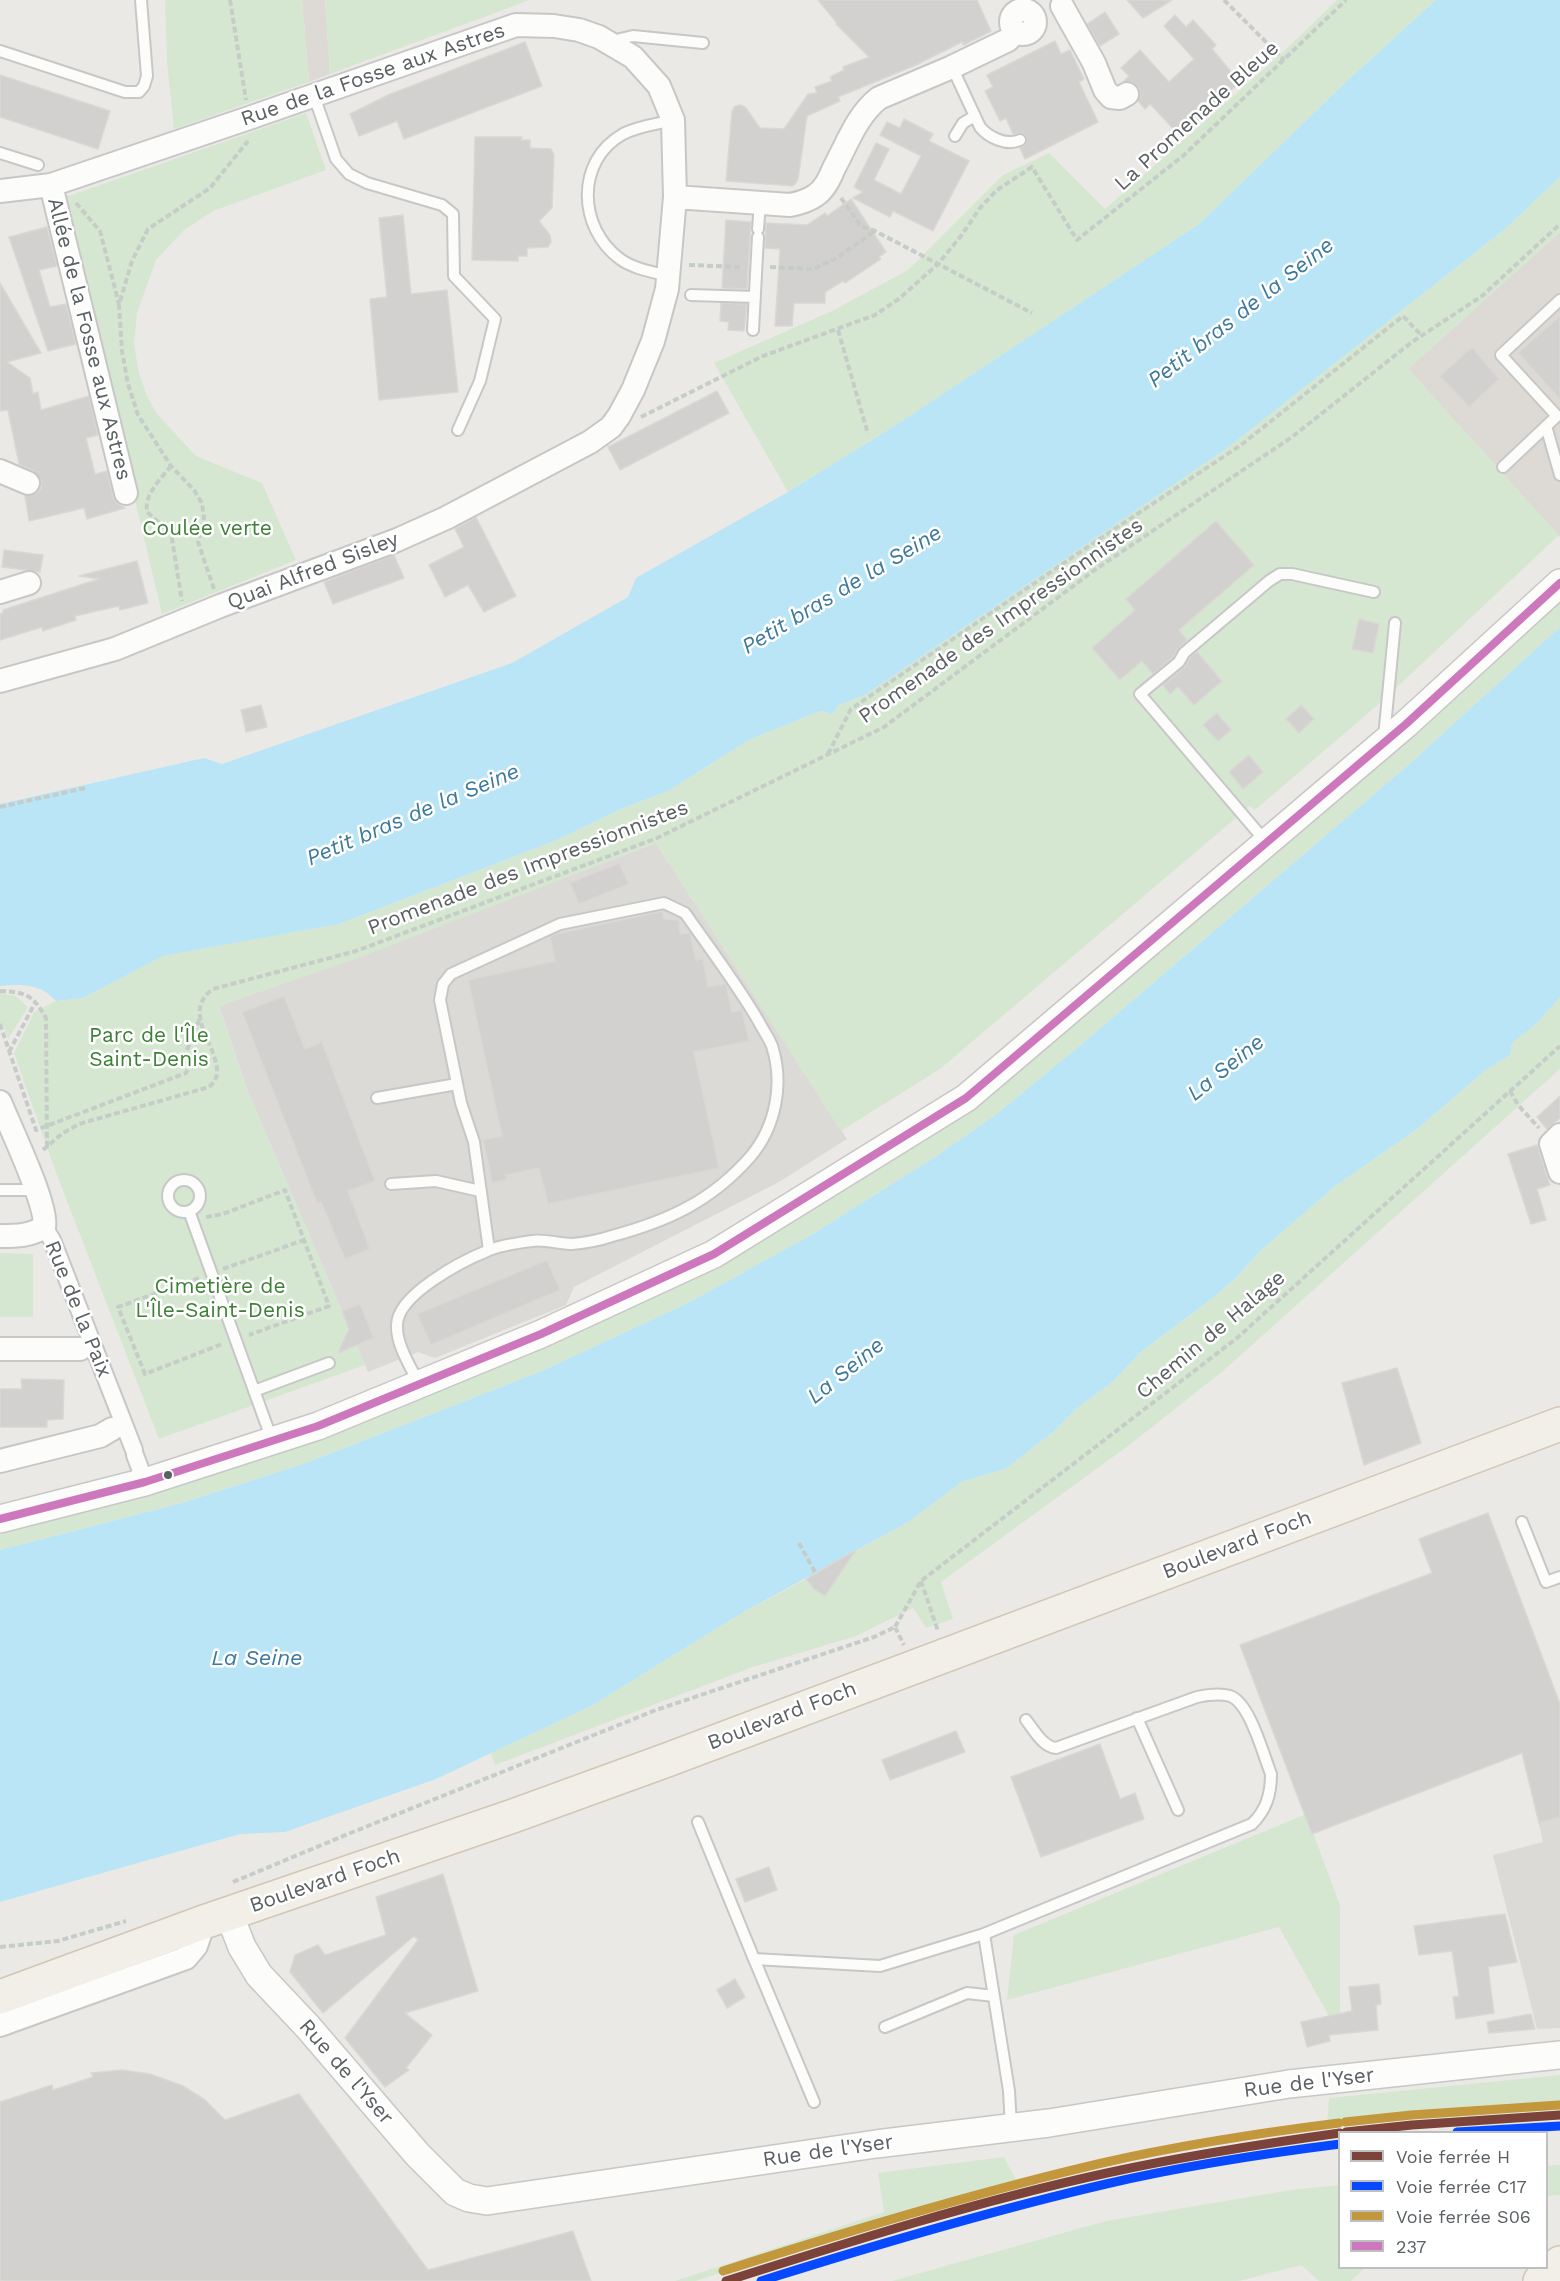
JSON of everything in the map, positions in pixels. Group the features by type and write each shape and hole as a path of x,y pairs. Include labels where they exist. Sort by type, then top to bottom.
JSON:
{"main road":[{"name":"Boulevard Foch","path":"0,1996 221,1906 513,1816 1560,1424"},
{"path":"1540,2281 1560,2263"}],"street":[{"path":"675,196 790,205 805,201 818,194 828,181 861,116 872,103 952,68 1008,40 1020,16 1043,18 1067,3 1105,90 1111,97 1120,98 1126,94"},
{"name":"Rue de la Fosse aux Astres","path":"0,191 51,185 516,25 554,26 579,30 615,45 633,57 659,86 673,120 678,271 644,365 629,399 610,427"},
{"name":"Allée de la Fosse aux Astres","path":"51,185 126,493"},
{"name":"Quai Alfred Sisley","path":"0,681 115,649 185,619 397,540 446,518 590,442 610,427"},
{"path":"0,471 28,483"},
{"path":"0,592 29,583"},
{"path":"0,1520 145,1482 318,1426 541,1334 714,1254 966,1098 1389,738 1560,583"},
{"name":"Rue de la Paix","path":"0,1102 45,1214 44,1227 52,1240 145,1482"},
{"path":"1560,1136 1551,1144 1560,1172"},
{"path":"0,1236 24,1236 44,1227"},
{"path":"0,1349 80,1349"},
{"path":"0,1461 100,1436 112,1429"},
{"path":"0,2025 186,1958 221,1906"},
{"name":"Rue de l'Yser","path":"221,1906 259,1975 308,2027 417,2154 455,2192 469,2198 487,2201 876,2144 1011,2128 1288,2084 1560,2055"}],"lane":[{"path":"0,51 125,92 139,92 147,76 141,0"},
{"path":"615,45 620,39 633,36 703,43"},
{"path":"952,68 984,133 1012,144 1020,140"},
{"path":"314,96 336,159 349,174 367,183 442,205 453,214 454,276 495,319 480,381 458,430"},
{"path":"956,136 963,123 975,116"},
{"path":"673,120 625,133 612,142 600,155 594,168 588,211 596,233 621,260 633,266 678,271"},
{"path":"0,153 38,165"},
{"path":"753,330 760,203"},
{"path":"691,295 755,297"},
{"path":"1503,467 1557,416 1501,355 1560,300"},
{"path":"1546,426 1560,475"},
{"path":"1266,843 1140,693 1179,662 1184,653 1269,580 1280,574 1292,574 1374,592"},
{"path":"1389,738 1384,728 1395,623"},
{"path":"419,1385 398,1337 396,1325 406,1302 424,1286 489,1250 534,1241 572,1244 611,1237 659,1222 706,1198 736,1173 759,1146 773,1119 778,1080 771,1045 751,1008 685,913 664,903 560,924 451,974 443,984 440,1000 457,1084 474,1142 489,1250"},
{"path":"377,1098 457,1084"},
{"path":"391,1184 436,1181 480,1191"},
{"path":"0,1190 36,1190"},
{"path":"189,1211 272,1441"},
{"path":"254,1392 329,1363"},
{"path":"1522,1522 1546,1582 1560,1577"},
{"path":"754,1959 880,1966 984,1934 1252,1824 1261,1815 1269,1796 1271,1774 1244,1706 1238,1701 1221,1695 1197,1697 1056,1748 1050,1748 1042,1741 1026,1720"},
{"path":"1137,1719 1178,1810"},
{"path":"698,1822 814,2102"},
{"path":"984,1934 1009,2091 1011,2128"},
{"path":"885,2027 967,1993 994,1996"}],"path":[{"path":"119,305 132,261 148,228 210,188 252,136 230,0"},
{"path":"1224,0 1284,60"},
{"name":"La Promenade Bleue","path":"610,427 622,428 763,356 875,315 900,298 938,264 961,236 980,207 997,190 1032,167 1077,240 1184,155 1346,0"},
{"path":"828,181 861,226 875,231 1032,313"},
{"path":"51,185 78,205 100,231 119,305 122,351 128,384 138,415 171,466 194,490 202,503 204,518 198,542 220,606"},
{"name":"Promenade des Impressionnistes","path":"47,1126 186,1073 189,1066 185,1055 200,1018 198,1013 200,1004 205,994 213,988 356,951 657,838 884,727 1096,569 1292,437 1421,336 1482,296 1560,224"},
{"path":"678,271 756,267 814,268 835,259 875,231"},
{"path":"828,754 851,709 1241,445 1403,316 1421,336"},
{"path":"838,330 868,434"},
{"path":"171,466 147,499 146,507 147,512 171,533 185,619"},
{"path":"0,807 85,788"},
{"path":"0,991 22,992 36,1000 46,1018 47,1148"},
{"path":"9,1052 36,1000"},
{"path":"23,1158 47,1148 63,1133 79,1124 209,1087 215,1083 219,1072 200,1018"},
{"path":"0,1024 36,1130 47,1126"},
{"name":"Chemin de Halage","path":"895,1627 921,1581 1237,1338 1560,1046"},
{"path":"1510,1091 1518,1105 1538,1125"},
{"path":"799,1543 816,1574"},
{"path":"921,1581 939,1632"},
{"path":"221,1906 348,1834 656,1710 895,1627 904,1645"},
{"path":"0,1947 58,1941 134,1918"}],"shaded area":[{"path":"302,0 325,0 330,74 309,82"},
{"path":"1560,232 1560,537 1408,369"},
{"path":"656,843 847,1139 779,1182 574,1287 566,1305 435,1358 418,1352 368,1372 247,1090 219,1006"},
{"path":"1560,1737 1560,2028 1537,2029 1493,1855 1543,1842 1522,1752"}],"green space":[{"path":"165,0 302,0 309,82 174,129 167,62"},
{"path":"325,0 530,0 330,74"},
{"path":"1337,0 1436,0 1350,78 1199,224 899,423 788,492 714,363 832,311 908,270 1003,175 1049,153 1105,209 1281,54"},
{"name":"Coulée verte","path":"306,113 326,170 213,211 184,230 156,260 137,313 134,344 139,373 147,396 157,414 196,456 262,483 296,560 162,614 63,198"},
{"path":"1560,177 1560,232 1408,369 1559,535 1380,703 1255,810 1250,806 940,1069 841,1131 656,843 358,958 219,1006 247,1090 365,1365 159,1439 55,1170 14,1053 34,1012 56,1001 83,998 163,956 339,924 557,840 621,809 668,791 749,740 817,712 823,711 832,715 839,705 865,695 1226,449 1505,229"},
{"path":"1560,595 1560,627 1406,767 994,1116 935,1157 811,1235 688,1303 544,1370 404,1425 303,1464 182,1503 0,1550 0,1527 274,1450 402,1407 849,1180"},
{"path":"0,993 16,996 28,1007 8,1039 4,1026 0,1026"},
{"path":"1560,997 1560,1069 1223,1371 1128,1446 941,1582 953,1619 926,1628 913,1608 856,1636 753,1667 495,1765 491,1753 591,1706 740,1614 806,1579 814,1589 825,1596 842,1571 836,1562 908,1522 963,1481 1005,1469 1052,1433 1077,1408 1110,1384 1142,1351 1235,1279 1258,1253 1334,1187 1417,1129 1487,1069 1510,1055 1512,1043 1537,1023"},
{"path":"0,1253 33,1254 33,1317 0,1317"},
{"path":"1306,1814 1340,1905 1340,2036 1279,1927 1007,2000 1014,1935"},
{"path":"1560,2075 1560,2110 1327,2126 1329,2098"},
{"path":"1004,2157 1016,2180 885,2217 696,2281 675,2281 884,2212 878,2173"},
{"path":"1560,2165 1560,2195 1548,2196 1548,2166"},
{"path":"1338,2185 1338,2269 1364,2269 1351,2281 1319,2281 1301,2265 1239,2281 892,2281 1106,2221 1291,2190"}],"water":[{"name":"Petit bras de la Seine","path":"1436,0 1560,0 1560,177 1505,229 1226,449 865,695 839,705 832,715 823,711 817,712 749,740 668,791 621,809 557,840 339,924 163,956 83,998 56,1001 44,991 30,986 0,986 0,804 204,758 222,764 512,663 628,597 636,578 788,492 899,423 1199,224 1350,78"},
{"name":"La Seine","path":"1560,627 1560,997 1537,1023 1512,1043 1510,1055 1487,1069 1417,1129 1334,1187 1258,1253 1235,1279 1142,1351 1110,1384 1077,1408 1052,1433 1005,1469 963,1481 908,1522 740,1614 591,1706 436,1779 285,1832 240,1834 0,1902 0,1550 182,1503 303,1464 404,1425 544,1370 688,1303 811,1235 935,1157 994,1116 1406,767"}],"building":[{"path":"818,0 977,0 991,31 964,45 962,42 916,65 838,97 840,101 807,116 798,180 793,186 726,181 732,111 735,106 741,105 746,108 760,128 784,129 808,94 817,93 815,87 832,81 830,77 844,70 843,67 869,57 836,24"},
{"path":"1127,0 1172,0 1143,18"},
{"path":"1105,12 1119,34 1100,46 1087,24"},
{"path":"1175,15 1186,27 1193,20 1216,45 1212,49 1240,82 1181,137 1150,104 1145,109 1138,101 1139,88 1133,82 1123,82 1129,76 1121,68 1140,50 1169,82 1194,59 1164,26"},
{"path":"1055,41 1061,54 1070,50 1084,79 1079,82 1098,122 1025,159 1020,148 1026,145 1027,137 1022,133 1013,134 1006,118 1000,121 985,91 993,87 987,75"},
{"path":"525,42 542,86 404,139 397,121 359,136 350,114 388,95"},
{"path":"0,75 110,111 98,149 0,117"},
{"path":"904,119 933,134 929,141 969,161 933,231 893,211 890,217 853,198 863,192 854,187 876,143 889,149 874,180 901,194 921,156 880,135 887,122 900,128"},
{"path":"475,137 522,137 521,140 530,140 530,148 551,149 554,155 552,208 539,221 550,235 551,242 548,247 527,248 527,256 518,256 518,261 472,260"},
{"path":"851,199 886,252 879,257 881,259 845,283 843,281 825,292 825,303 794,303 792,326 775,326 780,249 765,248 766,223 807,225 825,213 827,216"},
{"path":"403,215 411,294 447,290 458,392 379,400 370,299 387,297 379,218"},
{"path":"726,220 751,222 747,289 722,288"},
{"path":"47,227 57,266 39,270 50,307 66,304 76,344 48,351 9,237"},
{"path":"0,283 41,353 7,362 30,378 33,394 38,392 41,410 89,396 98,435 86,438 95,474 107,471 113,497 125,508 87,519 84,508 29,521 25,496 37,493 41,488 41,481 34,471 19,464 8,410 0,411"},
{"path":"721,303 747,304 744,331 728,330 729,322 720,321"},
{"path":"1560,316 1560,399 1518,353"},
{"path":"1472,347 1499,379 1469,407 1440,376"},
{"path":"717,391 729,413 620,470 608,447"},
{"path":"476,517 516,596 484,612 468,585 445,597 429,565 464,547 455,529"},
{"path":"1216,521 1254,565 1179,630 1187,640 1173,657 1153,674 1142,661 1120,680 1092,648 1135,610 1126,599"},
{"path":"4,550 43,555 40,572 2,567"},
{"path":"394,555 404,578 333,604 324,582"},
{"path":"137,561 148,603 120,610 119,606 75,616 76,620 43,631 42,627 0,640 0,614 3,610 99,579 79,576"},
{"path":"1359,619 1379,624 1373,653 1352,649"},
{"path":"1197,652 1222,681 1194,705 1178,687 1170,694 1163,685 1184,668"},
{"path":"261,705 267,727 246,732 241,710"},
{"path":"1301,705 1314,719 1299,733 1286,719"},
{"path":"1217,713 1231,730 1218,741 1203,725"},
{"path":"1249,755 1263,772 1243,789 1229,772"},
{"path":"619,863 629,884 579,904 570,883"},
{"path":"662,911 664,919 679,920 680,934 690,933 696,960 703,959 708,987 726,984 732,1012 742,1010 749,1041 694,1052 719,1168 548,1204 539,1168 506,1175 507,1180 492,1183 483,1140 502,1136 468,980 555,961 550,937 556,934"},
{"path":"284,996 305,1049 322,1042 375,1181 348,1191 370,1249 345,1259 321,1202 317,1203 242,1012"},
{"path":"1560,1096 1560,1118 1547,1129 1537,1117"},
{"path":"1537,1145 1550,1185 1537,1189 1546,1220 1531,1224 1508,1154"},
{"path":"547,1260 560,1290 431,1345 417,1314"},
{"path":"360,1304 374,1338 338,1353 349,1329 342,1311"},
{"path":"1397,1368 1421,1443 1364,1465 1342,1383"},
{"path":"21,1379 64,1380 63,1419 47,1420 47,1427 0,1427 0,1389 22,1389"},
{"path":"1488,1513 1560,1704 1560,1817 1539,1823 1522,1753 1312,1834 1240,1645 1432,1573 1419,1539"},
{"path":"856,1550 825,1596 814,1589 806,1579"},
{"path":"956,1731 965,1752 890,1780 882,1760"},
{"path":"1100,1744 1120,1799 1135,1793 1144,1819 1041,1857 1011,1777"},
{"path":"769,1867 777,1890 745,1902 736,1879"},
{"path":"443,1874 478,1991 405,2013 432,2035 406,2068 409,2070 385,2087 345,2038 418,1940 414,1936 323,2013 290,1972 295,1955 318,1945 325,1955 386,1935 376,1897"},
{"path":"1505,1914 1517,1962 1488,1967 1494,2013 1456,2019 1453,1997 1459,1996 1452,1951 1419,1955 1414,1926"},
{"path":"735,1979 745,1997 727,2008 717,1990"},
{"path":"1379,1984 1381,2004 1376,2005 1378,2030 1329,2035 1330,2041 1307,2047 1301,2022 1352,2011 1349,1987"},
{"path":"1531,2014 1535,2029 1489,2033 1487,2022"},
{"path":"122,2070 150,2074 183,2086 205,2100 225,2120 299,2094 428,2270 573,2231 591,2281 0,2281 0,2102 52,2085 53,2090 93,2077 91,2073"}],"rail line":[{"name":"S06","path":"1345,2122 1559,2105"},
{"name":"H","path":"1355,2131 1560,2115"},
{"name":"S06","path":"723,2271 911,2213 1102,2163 1220,2140 1339,2123"},
{"name":"C17","path":"1474,2131 1560,2126"},
{"name":"H","path":"726,2281 915,2222 1059,2184 1194,2156 1338,2133"},
{"name":"C17","path":"761,2281 933,2229 1106,2184 1222,2161 1338,2144"}],"transit line":[{"name":"237","path":"0,1519 145,1482 318,1426 541,1334 714,1254 966,1098 1406,724 1560,583"}],"park label":[{"name":"Parc de l'Île Saint-Denis","path":"149,1048"},
{"name":"Cimetière de L'Île-Saint-Denis","path":"220,1299"}]}
